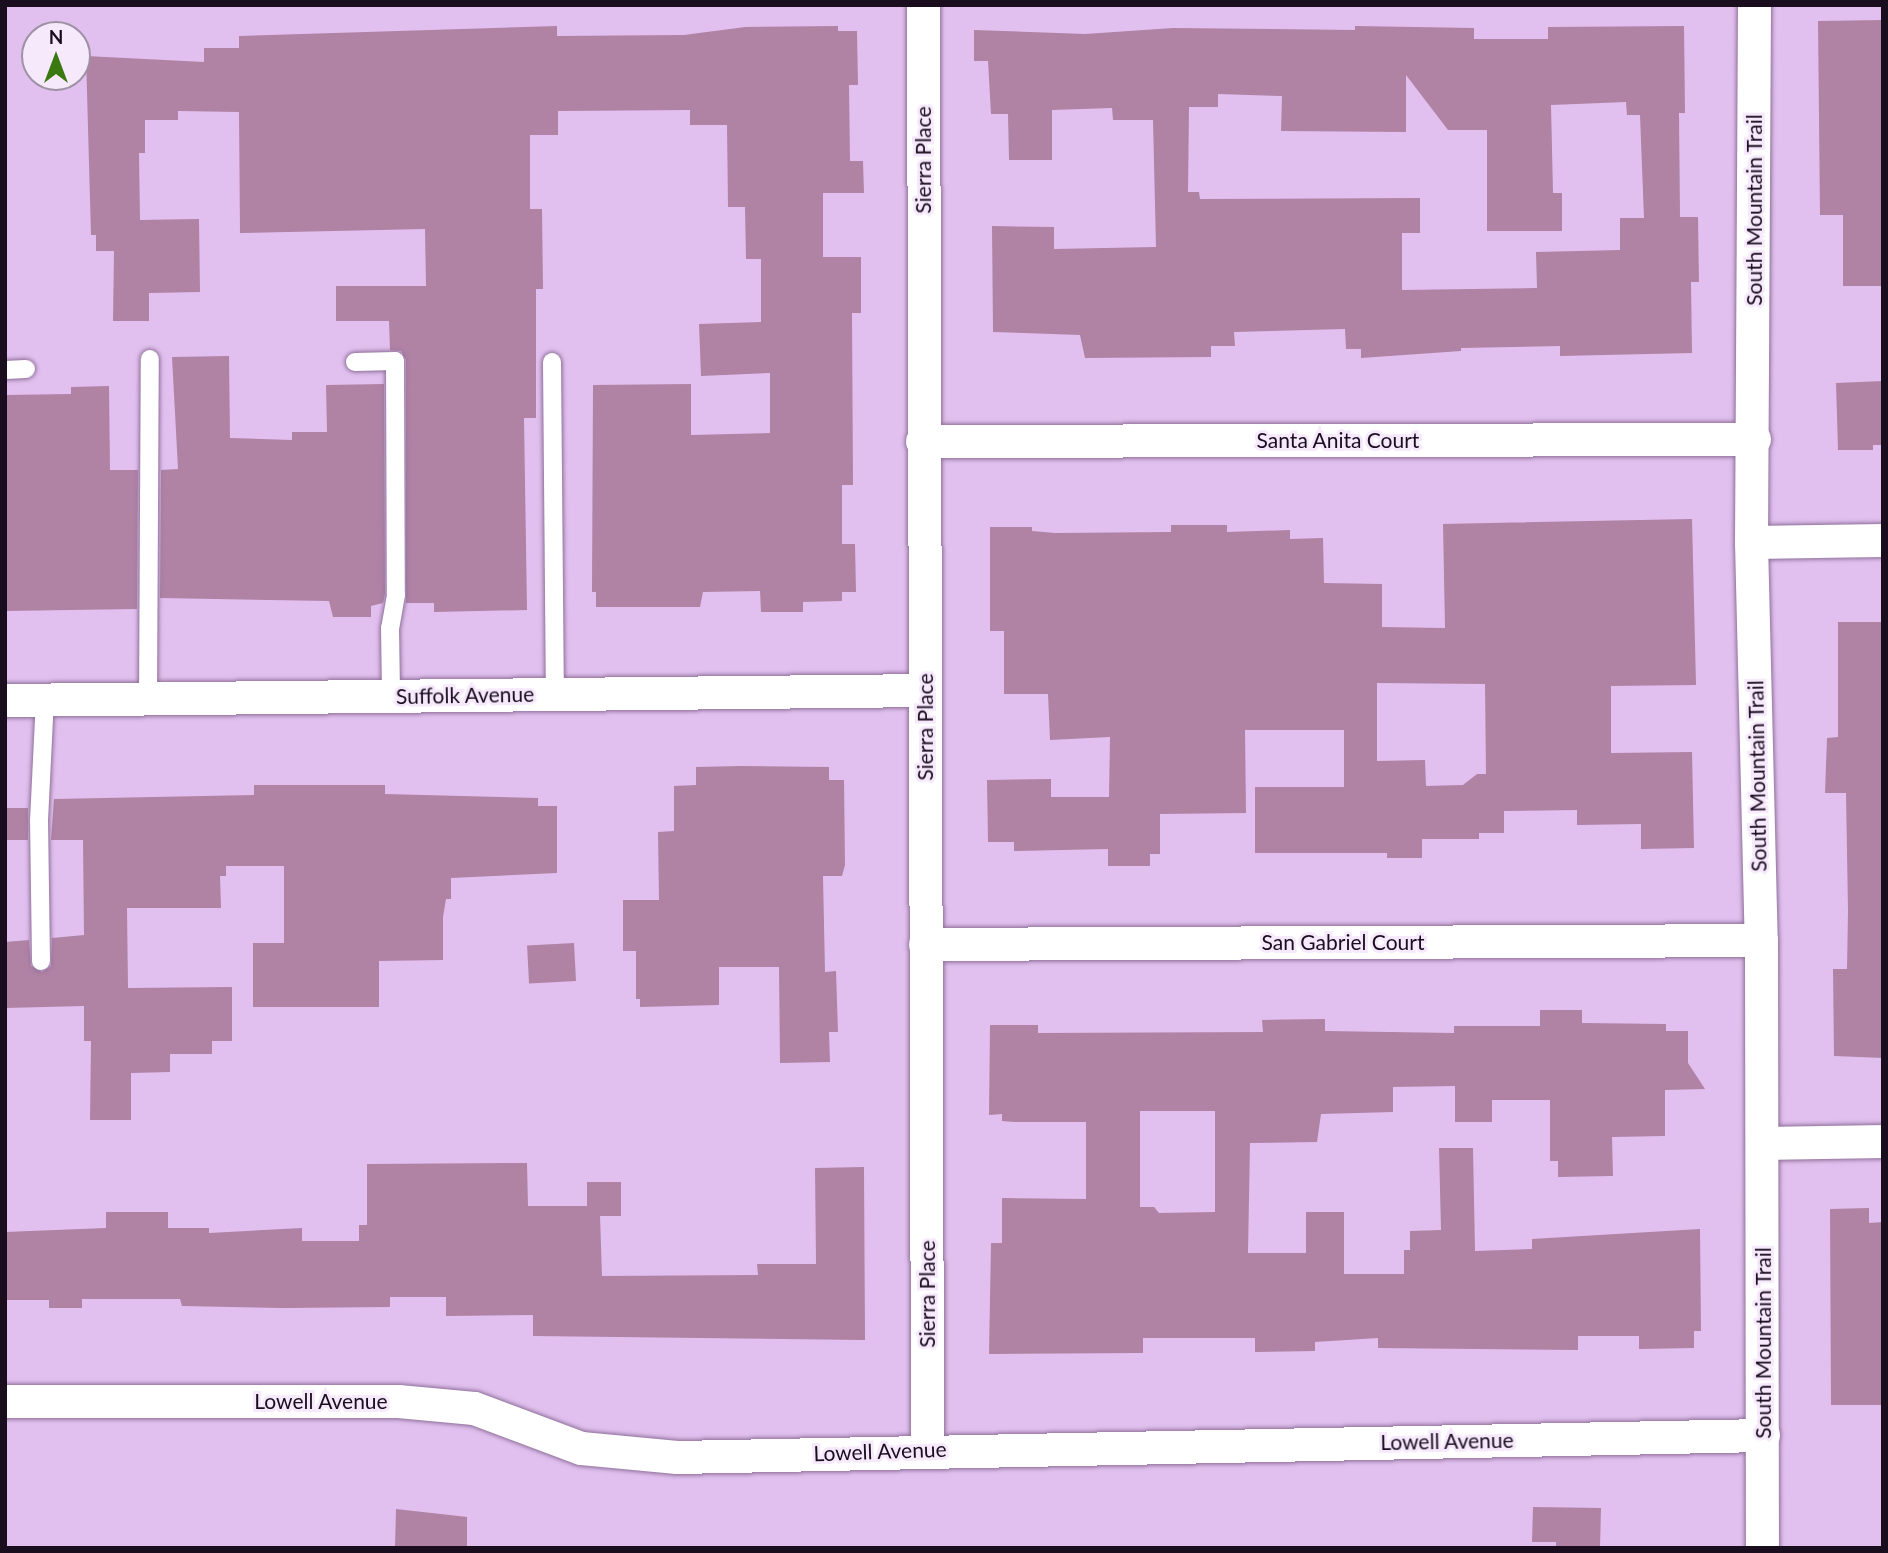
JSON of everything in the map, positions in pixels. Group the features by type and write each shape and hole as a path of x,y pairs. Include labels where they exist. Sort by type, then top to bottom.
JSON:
{"street":[{"name":"Sierra Place","path":"923,5 922,441 927,1449"},
{"name":"South Mountain Trail","path":"1754,5 1754,439 1751,542 1761,940 1762,1548"},
{"name":"Santa Anita Court","path":"922,441 1754,439"},
{"path":"1751,542 1883,540"},
{"name":"Suffolk Avenue","path":"5,700 925,690"},
{"name":"San Gabriel Court","path":"925,944 1761,940"},
{"path":"1762,1143 1883,1141"},
{"name":"Lowell Avenue","path":"5,1401 410,1402 474,1408 581,1448 677,1457 927,1449 1763,1435"}],"lane":[{"path":"148,699 150,359"},
{"path":"355,362 395,361 396,595 390,628 391,695"},
{"path":"552,362 555,694"},
{"path":"5,370 26,369"},
{"path":"41,961 39,821 46,699"}],"building":[{"path":"1883,20 1883,286 1843,286 1843,215 1820,215 1818,21"},
{"path":"557,26 557,36 684,35 745,27 838,26 838,31 857,31 858,85 849,85 850,161 863,161 864,193 823,193 823,257 861,257 861,313 852,313 853,485 842,485 842,544 855,544 856,592 842,592 842,601 803,602 803,612 761,612 760,591 703,592 700,607 596,607 596,592 592,592 593,385 691,384 691,435 770,433 770,373 701,376 699,324 761,322 761,259 746,259 745,207 728,207 727,125 690,125 690,110 558,111 558,135 530,135 530,209 542,209 543,289 536,289 536,418 524,418 527,610 434,612 434,603 406,603 406,360 401,351 390,350 389,321 336,321 336,286 426,286 425,229 240,233 239,112 178,111 178,120 145,120 145,153 139,153 140,220 199,219 200,292 149,293 149,321 113,321 114,251 96,251 96,235 91,235 87,91 91,91 91,56 204,62 204,48 239,48 239,36"},
{"path":"1355,26 1474,28 1474,39 1548,39 1548,27 1684,26 1685,113 1679,113 1680,217 1698,217 1699,282 1691,282 1692,353 1560,356 1560,346 1461,348 1461,351 1361,358 1361,349 1346,349 1345,329 1234,332 1235,346 1211,346 1211,357 1085,358 1080,335 993,332 992,226 1054,227 1054,249 1156,247 1153,120 1113,120 1112,108 1052,110 1052,160 1009,160 1008,114 991,114 988,61 974,61 974,30 1085,34 1173,28 1355,30","holes":["1406,75 1448,130 1487,130 1487,231 1562,231 1562,193 1553,193 1551,105 1626,102 1627,115 1640,115 1644,218 1620,218 1620,250 1536,252 1537,288 1402,290 1402,233 1420,233 1420,198 1200,199 1199,192 1188,192 1189,107 1218,107 1218,94 1282,96 1281,131 1406,132"]},
{"path":"229,356 230,438 292,440 292,432 327,432 326,385 384,384 385,594 383,603 371,606 371,617 333,617 329,601 160,598 161,470 178,469 172,357"},
{"path":"1883,381 1883,445 1873,445 1873,450 1838,450 1836,383"},
{"path":"109,386 110,470 138,470 137,609 5,611 5,395 71,394 71,387"},
{"path":"1692,519 1696,685 1611,686 1611,753 1692,752 1694,848 1641,849 1641,824 1577,825 1577,810 1504,811 1504,833 1479,833 1479,839 1422,839 1422,858 1387,858 1387,853 1255,853 1255,787 1344,787 1344,730 1245,730 1246,813 1160,814 1160,854 1150,854 1150,866 1108,866 1108,849 1014,851 1014,842 988,842 987,780 1051,779 1051,797 1109,797 1110,737 1050,740 1048,694 1004,694 1004,631 990,631 990,527 1032,527 1032,531 1055,533 1171,532 1171,525 1227,525 1227,532 1290,530 1290,539 1323,538 1324,583 1382,584 1382,627 1445,628 1443,524","holes":["1377,683 1485,684 1486,774 1477,774 1463,785 1426,786 1425,760 1377,761"]},
{"path":"1838,622 1883,622 1883,1058 1834,1056 1833,969 1847,969 1848,911 1846,793 1825,793 1827,738 1838,737"},
{"path":"696,767 829,767 829,780 844,780 845,865 842,876 823,876 825,972 836,971 838,1032 829,1032 830,1062 780,1063 779,967 719,967 719,1005 640,1007 640,999 636,999 636,951 623,951 623,900 659,900 658,832 674,831 674,786 696,785"},
{"path":"254,785 385,785 385,794 538,798 538,806 557,806 557,873 451,878 451,899 446,899 443,917 443,960 379,961 379,1007 253,1007 253,943 284,943 284,866 226,866 226,876 220,876 221,908 127,908 128,988 232,987 232,1041 212,1041 212,1054 170,1054 170,1072 131,1073 131,1120 90,1120 91,1041 84,1041 84,1006 5,1008 5,942 29,940 31,966 42,972 51,966 52,938 84,935 83,840 51,840 54,799 254,795"},
{"path":"5,808 28,808 28,840 5,840"},
{"path":"574,943 576,981 529,983 527,945"},
{"path":"1540,1010 1582,1010 1582,1023 1666,1024 1666,1031 1688,1031 1688,1063 1705,1089 1665,1090 1665,1136 1612,1137 1613,1176 1558,1177 1558,1161 1550,1161 1550,1100 1492,1100 1492,1122 1455,1122 1455,1086 1393,1087 1393,1112 1321,1114 1317,1142 1250,1143 1248,1253 1306,1253 1306,1212 1344,1212 1344,1274 1404,1274 1404,1250 1410,1250 1410,1231 1441,1230 1439,1148 1473,1148 1475,1251 1532,1249 1532,1239 1700,1229 1701,1331 1694,1331 1694,1348 1639,1349 1639,1336 1578,1336 1578,1350 1378,1348 1378,1338 1315,1342 1315,1351 1255,1352 1255,1338 1143,1338 1143,1353 989,1354 991,1243 1002,1243 1002,1198 1086,1199 1086,1122 1014,1122 1002,1121 1002,1114 989,1115 990,1025 1038,1025 1038,1033 1263,1032 1262,1020 1325,1019 1325,1031 1454,1033 1454,1026 1540,1026","holes":["1140,1111 1215,1111 1215,1212 1159,1213 1154,1207 1140,1207"]},
{"path":"527,1163 528,1206 587,1206 587,1182 621,1182 621,1216 600,1216 602,1276 758,1275 757,1264 816,1264 815,1168 864,1167 865,1340 533,1336 533,1315 446,1316 446,1297 390,1297 390,1307 285,1308 182,1306 180,1299 82,1299 82,1308 49,1308 49,1300 5,1300 5,1232 106,1228 106,1212 168,1212 168,1228 209,1228 209,1233 302,1228 302,1241 359,1241 359,1225 367,1225 367,1164"},
{"path":"1869,1208 1869,1223 1883,1222 1883,1405 1831,1405 1830,1209"},
{"path":"1533,1507 1601,1508 1600,1548 1556,1548 1556,1542 1532,1542"},
{"path":"396,1509 467,1517 467,1548 395,1548"}]}
